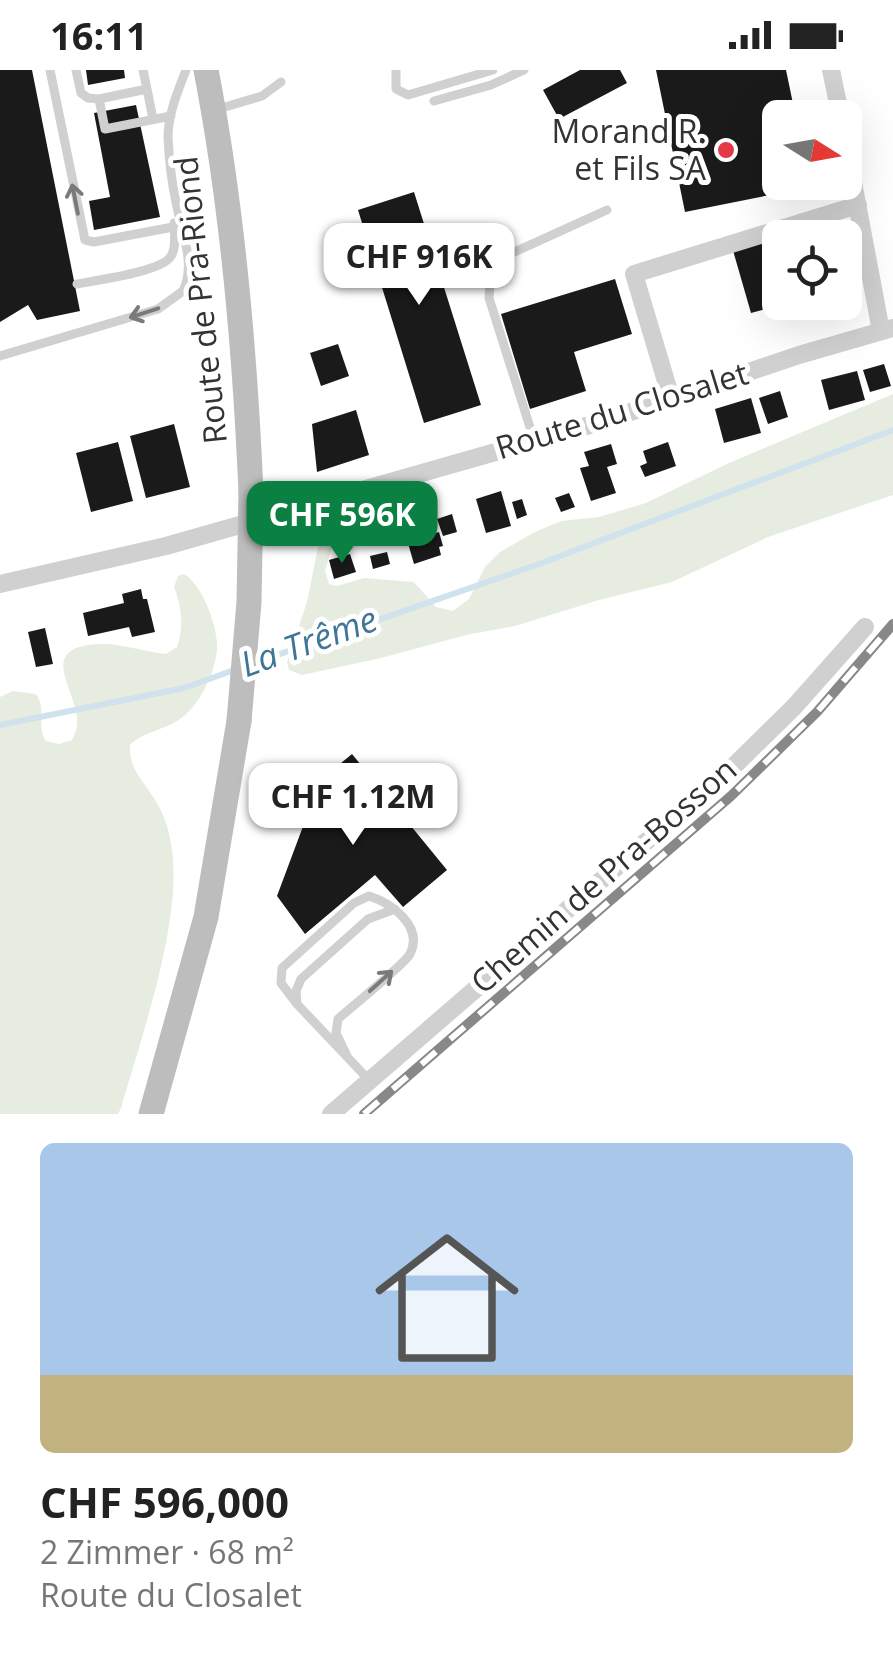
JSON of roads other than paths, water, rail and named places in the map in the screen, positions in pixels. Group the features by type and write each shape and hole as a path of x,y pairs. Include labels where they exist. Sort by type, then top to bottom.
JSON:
{"main road":[{"name":"Route de Pra-Riond","path":"151,1114 206,918 239,721 249,602 251,493 243,347 206,70"}],"street":[{"path":"831,70 837,100"},
{"name":"Route du Closalet","path":"0,584 166,546 534,440 887,330 857,200"},
{"path":"671,398 634,274 858,205"},
{"name":"Chemin de Pra-Bosson","path":"332,1114 737,763 794,708 865,627"}],"lane":[{"path":"50,70 85,240 94,242 174,228"},
{"path":"76,70 83,95 99,98 147,88"},
{"path":"143,70 152,119"},
{"path":"0,356 158,309 183,291 188,277 184,228 177,211 170,156 171,116 186,70"},
{"path":"396,70 396,89 408,96 493,70"},
{"path":"434,102 524,70"},
{"path":"214,110 262,96 281,82"},
{"path":"99,98 105,129 171,116"},
{"path":"534,440 489,298 489,273 500,259 608,210"},
{"path":"76,284 152,268 167,261 174,252 177,211"},
{"path":"347,1056 336,1033 338,1019 410,955 412,938 406,920 387,902 369,896 354,903 282,968 281,984 296,1004 370,1080"},
{"path":"296,1004 301,980 368,919 395,909"}],"waterway":[{"name":"La Trême","path":"251,664 539,564 893,430"},
{"name":"La Trême","path":"0,725 184,688 234,670"}],"railway":[{"path":"364,1114 731,796 817,712 893,624"}],"place":[{"name":"Morand R. et Fils SA","path":"726,150"}]}
